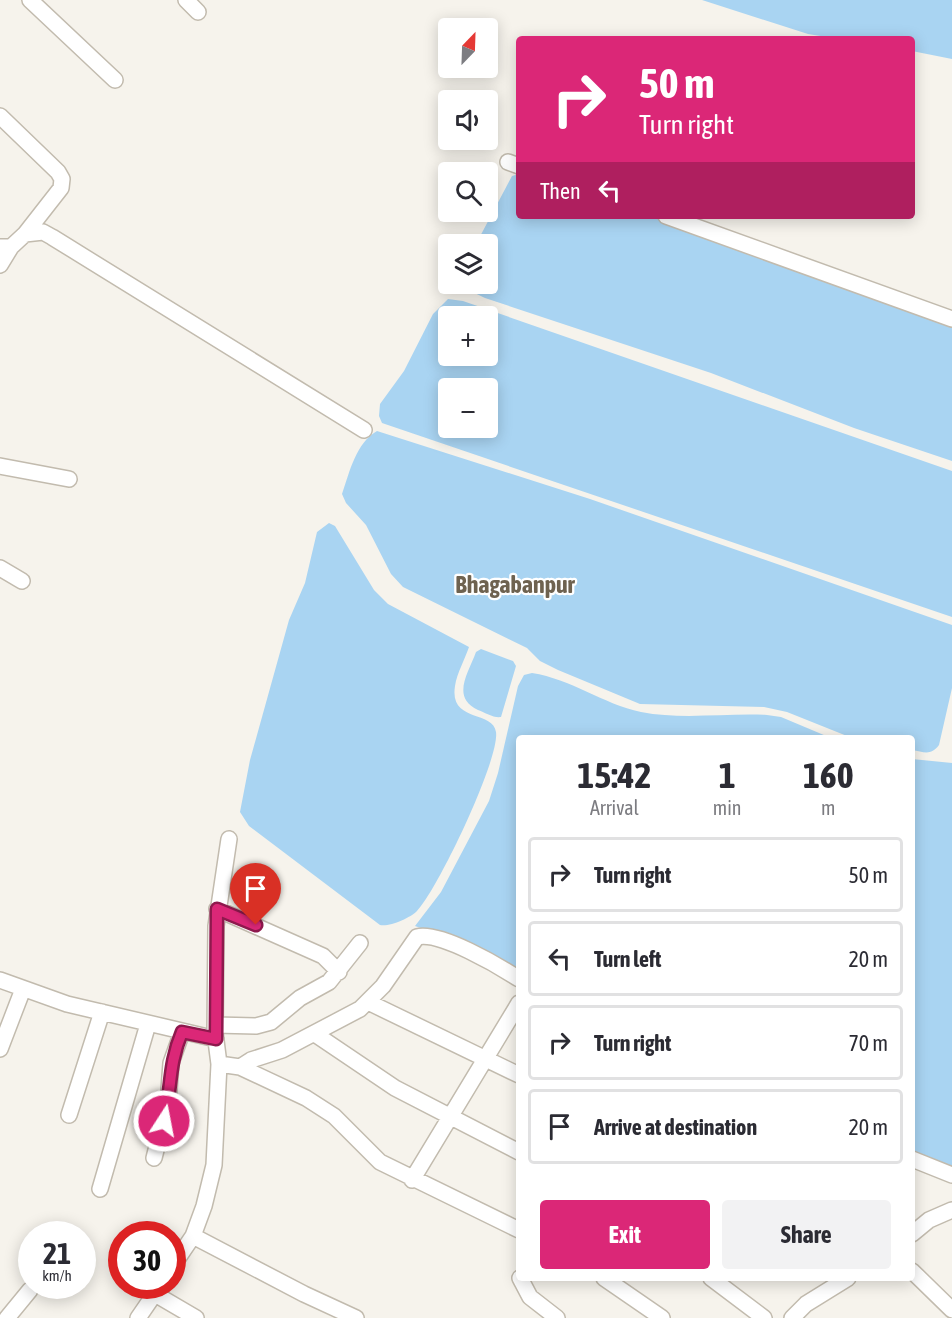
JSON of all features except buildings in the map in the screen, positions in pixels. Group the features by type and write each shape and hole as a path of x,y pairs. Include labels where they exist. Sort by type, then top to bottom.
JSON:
{"street":[{"path":"30,0 115,80"},
{"path":"186,0 198,12"},
{"path":"0,116 58,172 62,179 61,188 25,234 5,247 0,265"},
{"path":"685,219 710,223 952,319"},
{"path":"25,234 43,232 52,237 364,430"},
{"path":"0,466 69,479"},
{"path":"0,568 22,581"},
{"path":"186,1246 193,1236 204,1206 214,1165 219,1065 216,1032 217,909 229,839"},
{"path":"217,909 323,956 339,972"},
{"path":"240,1067 251,1059 282,1050 352,1014 368,1002 387,981 412,942 424,935 455,945 516,977"},
{"path":"0,980 68,1004 148,1024 182,1032 216,1032 264,1025 300,998 321,988 339,972 360,943"},
{"path":"0,1049 23,989"},
{"path":"368,1002 516,1074"},
{"path":"412,1180 516,1008"},
{"path":"69,1115 102,1012"},
{"path":"100,1189 148,1024"},
{"path":"154,1158 168,1103 171,1063 182,1032"},
{"path":"315,1034 379,1078 516,1150"},
{"path":"219,1065 240,1067 306,1098 334,1116 380,1162 412,1180 480,1209 516,1228"},
{"path":"915,1161 952,1175"},
{"path":"915,1232 929,1220 952,1210"},
{"path":"193,1236 303,1294 356,1318"},
{"path":"915,1273 952,1310"},
{"path":"522,1281 530,1297 557,1318"},
{"path":"608,1281 662,1318"},
{"path":"715,1281 764,1318"},
{"path":"792,1318 806,1304 843,1281"},
{"path":"7,1318 23,1299"},
{"path":"138,1318 152,1299"},
{"path":"170,1299 196,1318"}],"water":[{"path":"702,0 952,0 952,59 915,52 915,36 808,34"},
{"path":"516,175 516,219 665,219 952,319 952,461 854,428 711,373 477,294 498,294 498,234 481,234 488,222 498,222 498,202 512,176"},
{"path":"448,299 477,306 441,306"},
{"path":"438,309 438,366 498,366 498,313 952,471 952,617 382,423 379,416 380,404 404,371 433,314"},
{"path":"377,431 590,499 952,625 952,688 939,745 930,752 915,750 915,735 844,735 787,712 764,707 640,704 558,670 540,661 527,648 403,587 391,574 366,525 346,503 342,494 359,450"},
{"path":"329,523 335,526 374,590 388,604 469,647 456,681 455,698 458,706 493,725 496,732 495,747 488,769 452,853 417,911 389,925 380,925 249,826 240,812 250,760 289,620 305,583 317,532"},
{"path":"481,649 513,661 516,666 501,717 478,710 465,699 463,692 466,677 476,652"},
{"path":"532,673 560,680 613,703 641,712 672,716 767,715 781,717 824,735 516,735 516,973 446,937 415,926 441,892 489,801 498,773 518,686 524,675"},
{"path":"915,759 952,763 952,1169 915,1155"}],"district":[{"name":"Bhagabanpur","path":"515,585"}],"route":[{"path":"164,1121 168,1103 171,1063 182,1032 216,1039 217,909 256,925"}]}
